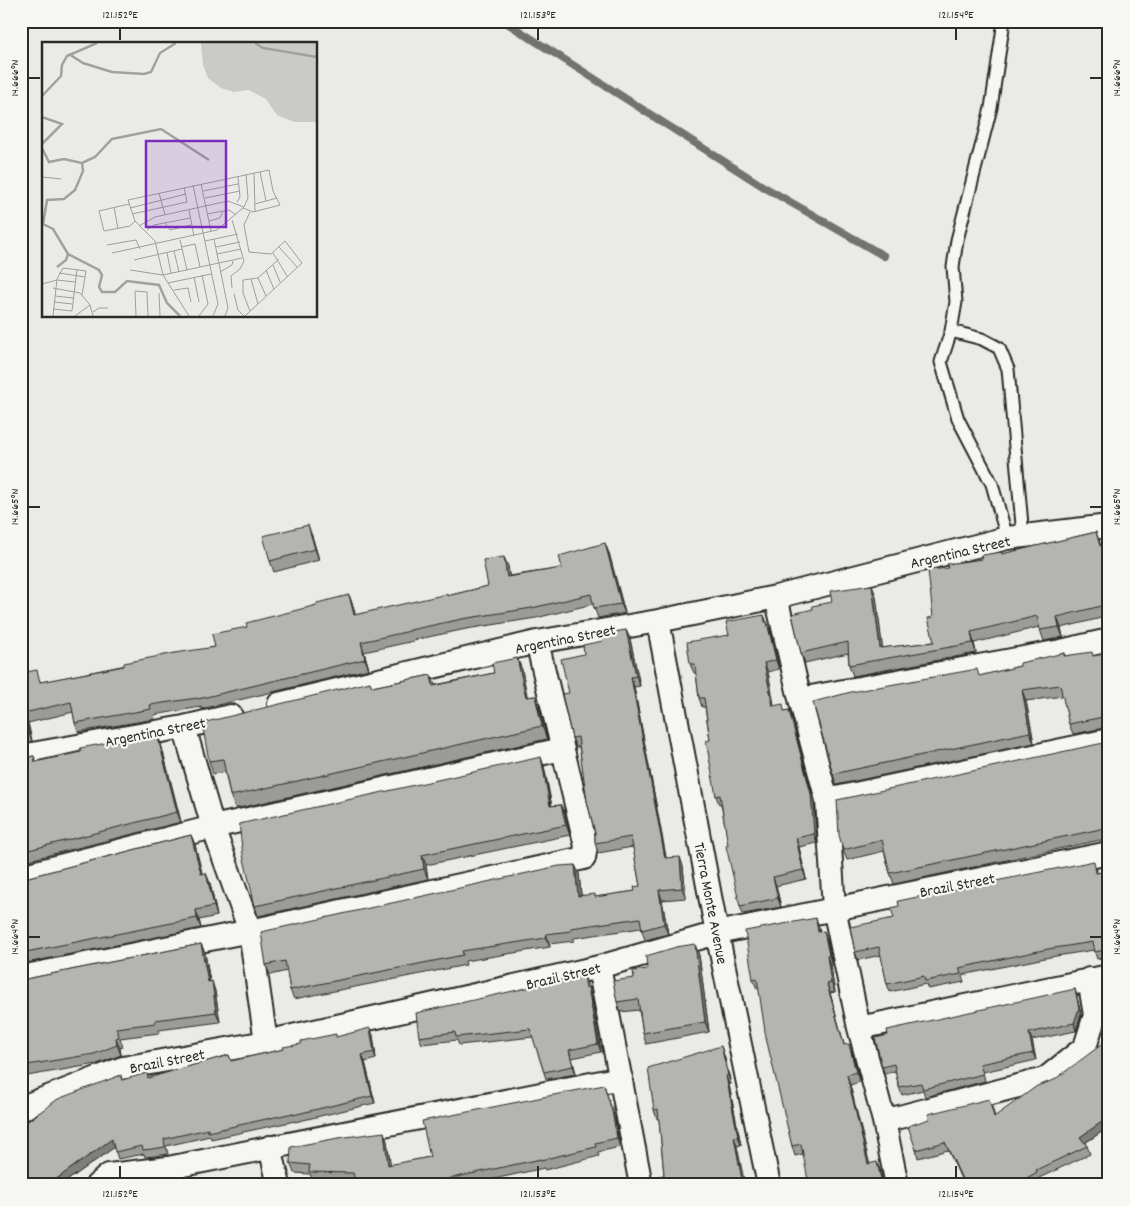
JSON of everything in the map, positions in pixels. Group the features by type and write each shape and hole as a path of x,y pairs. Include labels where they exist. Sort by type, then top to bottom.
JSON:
{"street":[{"name":"Argentina Street","path":"21,756 184,727 537,642 658,621 776,596 1015,537 1109,526"},
{"path":"776,596 800,699 827,800 834,908 860,1028 884,1121 897,1185"},
{"name":"Tierra Monte Avenue","path":"658,621 717,933 769,1185"},
{"path":"800,699 1061,651 1109,640"},
{"path":"21,977 250,932 584,858 586,846 537,642"},
{"path":"184,727 213,827 250,932 266,1042"},
{"path":"827,800 1109,740"},
{"path":"21,876 213,827 562,748"},
{"name":"Brazil Street","path":"21,1110 30,1104 123,1068 266,1042 599,967 717,933 1109,854"},
{"path":"599,967 641,1185"},
{"path":"860,1028 1099,977 1095,1015 1085,1046 1045,1079 884,1121"},
{"path":"97,1185 109,1175 168,1168 621,1078"},
{"path":"270,1147 279,1185"}],"lane":[{"path":"1004,21 991,108 957,240 953,267 956,302 951,331 941,362 958,419 992,484 1015,537"},
{"path":"951,331 982,338 999,348 1008,368 1015,537"}],"building":[{"path":"308,525 315,549 270,561 263,536"},
{"path":"1096,532 1100,546 1109,543 1109,604 1057,617 1059,627 1040,630 1037,616 971,632 973,643 849,665 848,642 801,653 792,614 813,609 812,606 832,602 830,591 872,585 880,648 934,642 928,618 933,617 928,570 948,568 947,564 982,559 982,555 1002,552 1002,554"},
{"path":"605,543 621,604 594,608 591,594 532,608 462,619 410,630 361,642 365,659 198,699 150,705 151,709 75,723 71,702 24,713 28,731 21,733 21,673 37,670 40,682 124,666 124,663 215,647 212,634 247,627 246,623 349,595 354,615 447,594 447,596 488,586 483,560 504,557 507,577 562,568 559,556"},
{"path":"764,615 776,660 764,663 773,706 783,704 784,711 789,710 811,794 814,834 796,838 803,870 773,877 778,898 740,906 726,846 728,845 720,795 716,796 706,741 710,740 704,698 699,698 695,664 690,664 687,642 729,635 726,622"},
{"path":"626,630 636,676 631,677 665,858 680,857 682,888 659,890 664,924 642,930 640,918 571,928 571,931 546,934 546,938 462,951 463,955 290,990 285,961 266,965 261,932 559,866 575,865 578,896 595,894 595,897 635,891 634,887 640,886 631,837 595,843 595,833 587,801 578,737 572,738 562,694 569,693 561,659 584,654 583,645 603,641 601,634"},
{"path":"1092,652 1093,656 1109,653 1109,717 1069,724 1060,685 1022,690 1030,732 833,774 813,702 851,692 977,669 979,676 1020,666 1020,663 1064,653 1064,656"},
{"path":"517,658 526,697 535,696 542,726 235,795 230,795 223,759 209,761 202,723 370,682 372,687 431,675 433,686 494,673 492,663"},
{"path":"157,734 177,812 21,852 21,758 34,756 35,762 81,752 80,748"},
{"path":"1109,742 1109,827 890,873 882,840 843,850 839,835 837,800"},
{"path":"541,757 550,806 561,805 566,825 422,855 424,869 255,906 243,855 239,824"},
{"path":"191,835 201,874 206,873 214,906 196,910 197,918 21,953 21,879"},
{"path":"1094,861 1096,873 1109,871 1109,949 1095,952 1093,942 1048,949 959,968 961,974 925,981 924,976 887,984 879,947 855,952 850,927 894,918 891,908 899,906 898,901"},
{"path":"816,918 818,932 824,931 829,955 827,956 831,983 827,984 844,1045 849,1044 856,1072 847,1075 868,1164 877,1162 884,1185 809,1185 801,1144 792,1146 766,1038 757,978 753,979 745,931"},
{"path":"201,944 208,982 212,981 216,1012 155,1020 156,1023 116,1028 119,1037 116,1038 117,1045 94,1054 21,1066 21,980"},
{"path":"695,944 705,1022 643,1033 638,999 617,1002 613,981 634,978 633,971 647,969 646,956 676,947"},
{"path":"584,975 586,988 588,987 598,1044 569,1050 573,1066 544,1072 530,1029 456,1037 455,1032 419,1037 416,1013"},
{"path":"1075,989 1079,1008 1074,1023 1029,1033 1033,1053 980,1064 983,1074 923,1089 921,1083 899,1087 894,1064 882,1067 875,1038 888,1035 887,1030"},
{"path":"370,1028 374,1052 362,1055 372,1096 293,1115 293,1113 208,1132 208,1129 164,1139 165,1147 143,1150 142,1146 115,1152 112,1139 48,1185 21,1185 21,1126 58,1099 121,1075 122,1080 147,1073 148,1078 229,1055 231,1061 284,1049 283,1047 301,1044 301,1041 336,1034 336,1037"},
{"path":"1109,1039 1109,1117 1080,1137 1087,1146 1036,1170 1037,1172 1015,1185 941,1185 962,1179 945,1142 916,1150 908,1126 929,1119 928,1114 989,1099 994,1117 1037,1086 1054,1080"},
{"path":"721,1046 738,1136 734,1137 743,1185 656,1185 655,1177 664,1175 658,1109 654,1110 648,1068"},
{"path":"604,1085 612,1111 617,1138 595,1143 596,1147 419,1185 356,1185 353,1173 309,1172 310,1165 290,1163 291,1147 384,1132 388,1165 430,1157 422,1121"}],"waterway":[{"path":"504,21 764,187 884,256"}]}
